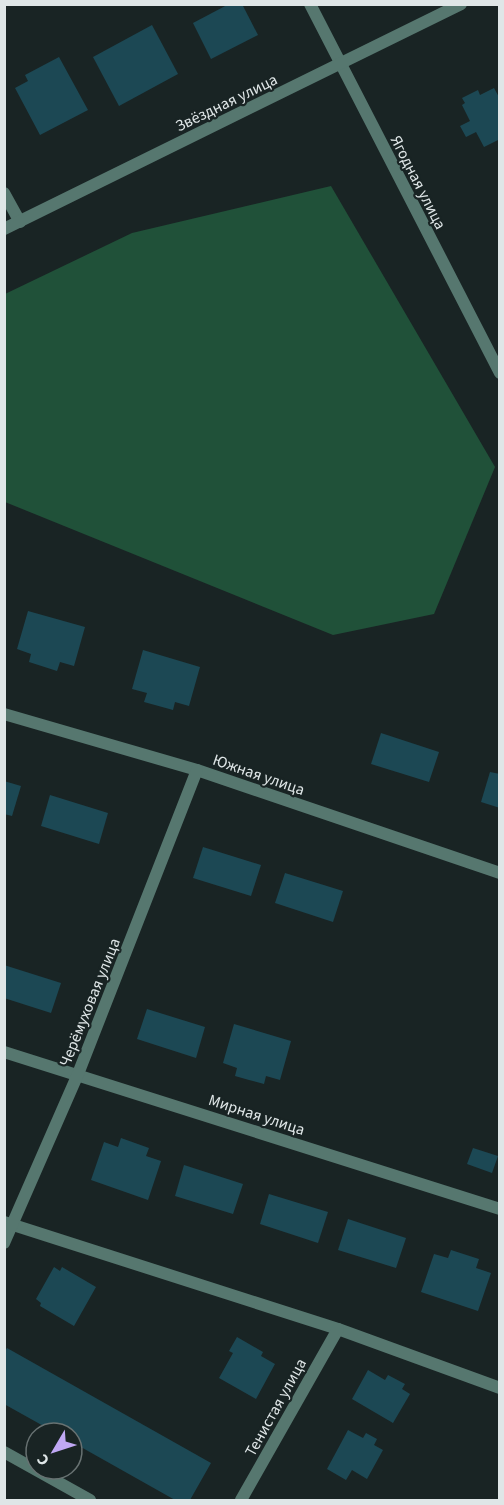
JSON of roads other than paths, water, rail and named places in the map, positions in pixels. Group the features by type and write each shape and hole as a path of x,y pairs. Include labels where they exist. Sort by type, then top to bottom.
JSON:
{"street":[{"name":"Ягодная улица","path":"310,4 500,373"},
{"name":"Звёздная улица","path":"4,229 461,4"},
{"path":"4,193 20,222"},
{"name":"Южная улица","path":"4,714 197,770 500,873"},
{"name":"Черёмуховая улица","path":"4,1243 9,1223 78,1074 197,770"},
{"name":"Мирная улица","path":"4,1052 500,1209"},
{"path":"9,1223 338,1329 500,1388"},
{"name":"Тенистая улица","path":"242,1500 338,1329"},
{"path":"4,1452 90,1500"}]}
